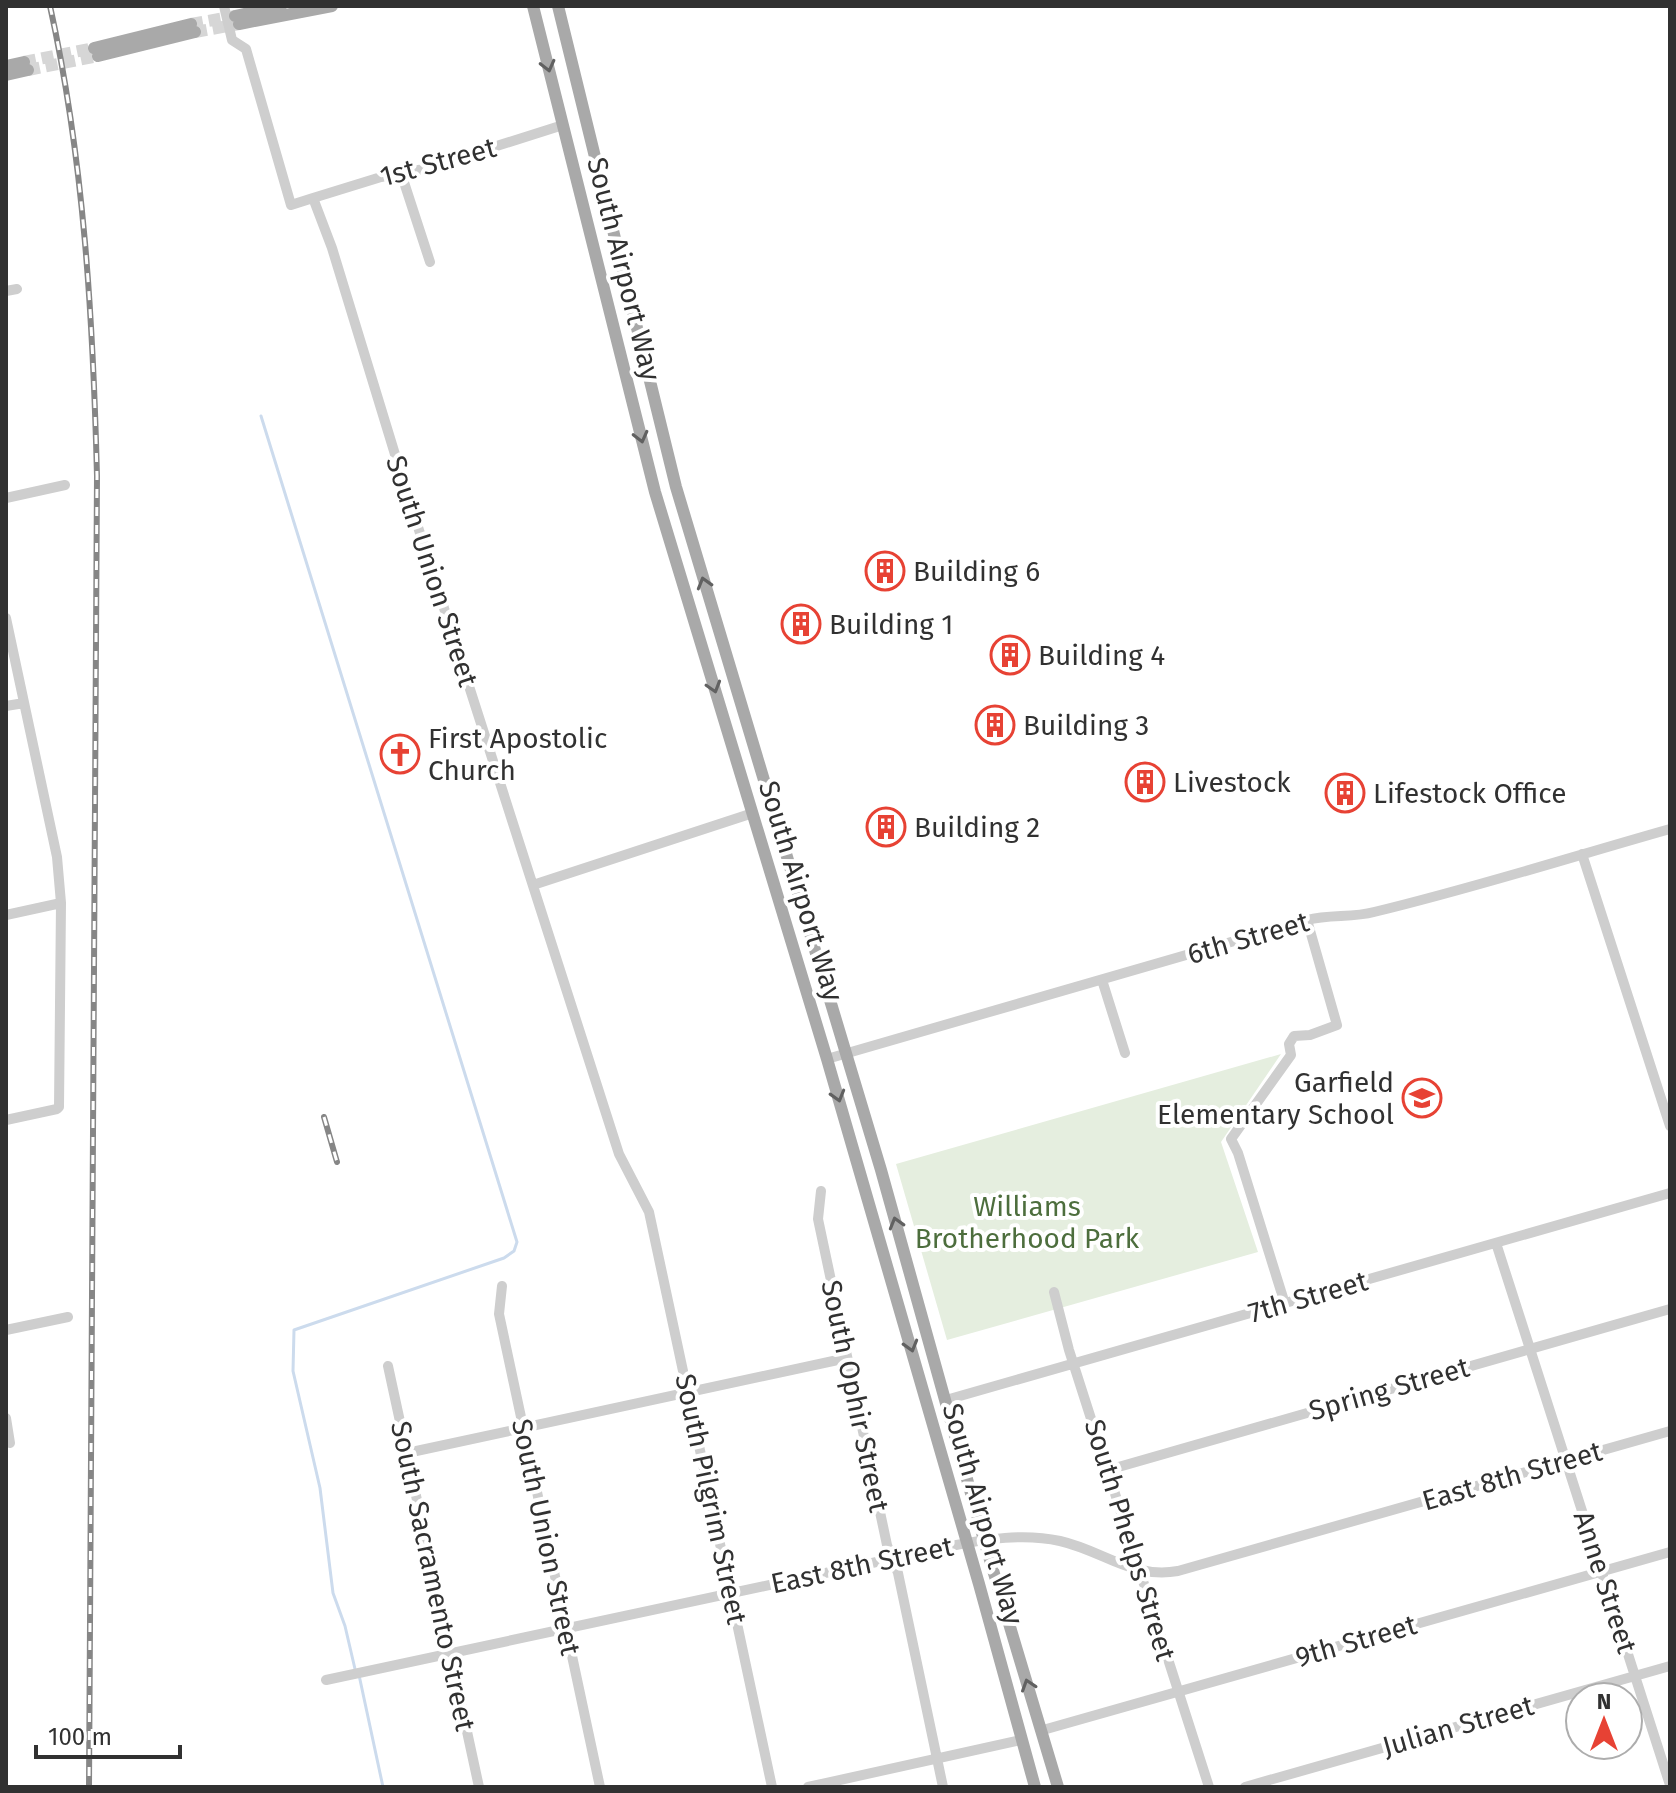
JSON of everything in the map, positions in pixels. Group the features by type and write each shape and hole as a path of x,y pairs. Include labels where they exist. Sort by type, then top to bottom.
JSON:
{"main road":[{"path":"281,6 256,11 237,20 332,6"},
{"name":"South Airport Way","path":"533,6 655,492 827,1059 1035,1787"},
{"name":"South Airport Way","path":"558,6 676,487 846,1054 984,1540 1058,1787"},
{"path":"562,23 569,6"},
{"path":"96,52 193,28"},
{"path":"6,66 26,66 6,75"},
{"path":"563,125 572,120 581,102"}],"street":[{"path":"224,6 232,40 246,49 291,205 313,198"},
{"name":"1st Street","path":"313,198 424,169 563,125"},
{"path":"401,173 430,262"},
{"name":"South Union Street","path":"313,198 332,248 401,474 619,1154 649,1212"},
{"path":"6,498 65,485"},
{"path":"6,618 57,857 61,903 57,1109 6,1120"},
{"path":"6,706 24,703"},
{"path":"533,885 753,813"},
{"name":"6th Street","path":"827,1059 1307,920 1327,915 1369,914 1670,829"},
{"path":"1582,854 1670,1126"},
{"path":"6,915 61,903"},
{"path":"1285,1304 1236,1146 1231,1139 1291,1055 1289,1044 1294,1036 1310,1035 1337,1025 1307,920"},
{"path":"1102,980 1125,1053"},
{"name":"South Ophir Street","path":"821,1191 818,1219 943,1787"},
{"name":"7th Street","path":"946,1400 1670,1193"},
{"name":"South Pilgrim Street","path":"649,1212 772,1787"},
{"name":"Anne Street","path":"1496,1243 1670,1784"},
{"name":"South Union Street","path":"502,1286 499,1314 600,1787"},
{"name":"South Phelps Street","path":"1054,1292 1209,1787"},
{"name":"Spring Street","path":"1108,1470 1670,1309"},
{"path":"6,1330 68,1317"},
{"path":"407,1453 847,1358"},
{"name":"South Sacramento Street","path":"388,1366 479,1787"},
{"path":"6,1418 10,1443"},
{"name":"East 8th Street","path":"326,1680 984,1540 1021,1537 1057,1540 1140,1572 1178,1571 1670,1431"},
{"name":"9th Street","path":"1043,1730 1670,1552"},
{"name":"Julian Street","path":"1245,1787 1670,1666"},
{"path":"808,1787 1021,1740"},
{"path":"1656,1787 1670,1784"}],"green space":[{"name":"Williams Brotherhood Park","path":"1281,1054 1221,1142 1258,1252 947,1340 896,1164"}],"waterway":[{"path":"261,416 517,1242 514,1251 504,1258 294,1330 293,1371 320,1488 333,1593 355,1669"},
{"path":"359,1675 383,1787"}],"tunnel":[{"path":"191,24 235,16"},
{"path":"195,32 239,24"},
{"path":"24,62 94,48"},
{"path":"28,70 98,56"}],"railway":[{"path":"50,6 71,122 85,240 97,476 89,1787"},
{"path":"324,1117 337,1162"}],"place":[{"name":"Building 6","path":"885,571"},
{"name":"Building 1","path":"801,624"},
{"name":"Building 4","path":"1010,655"},
{"name":"Building 3","path":"995,725"},
{"name":"First Apostolic Church","path":"400,754"},
{"name":"Livestock","path":"1145,782"},
{"name":"Lifestock Office","path":"1345,793"},
{"name":"Building 2","path":"886,827"},
{"name":"Garfield Elementary School","path":"1422,1098"}]}
